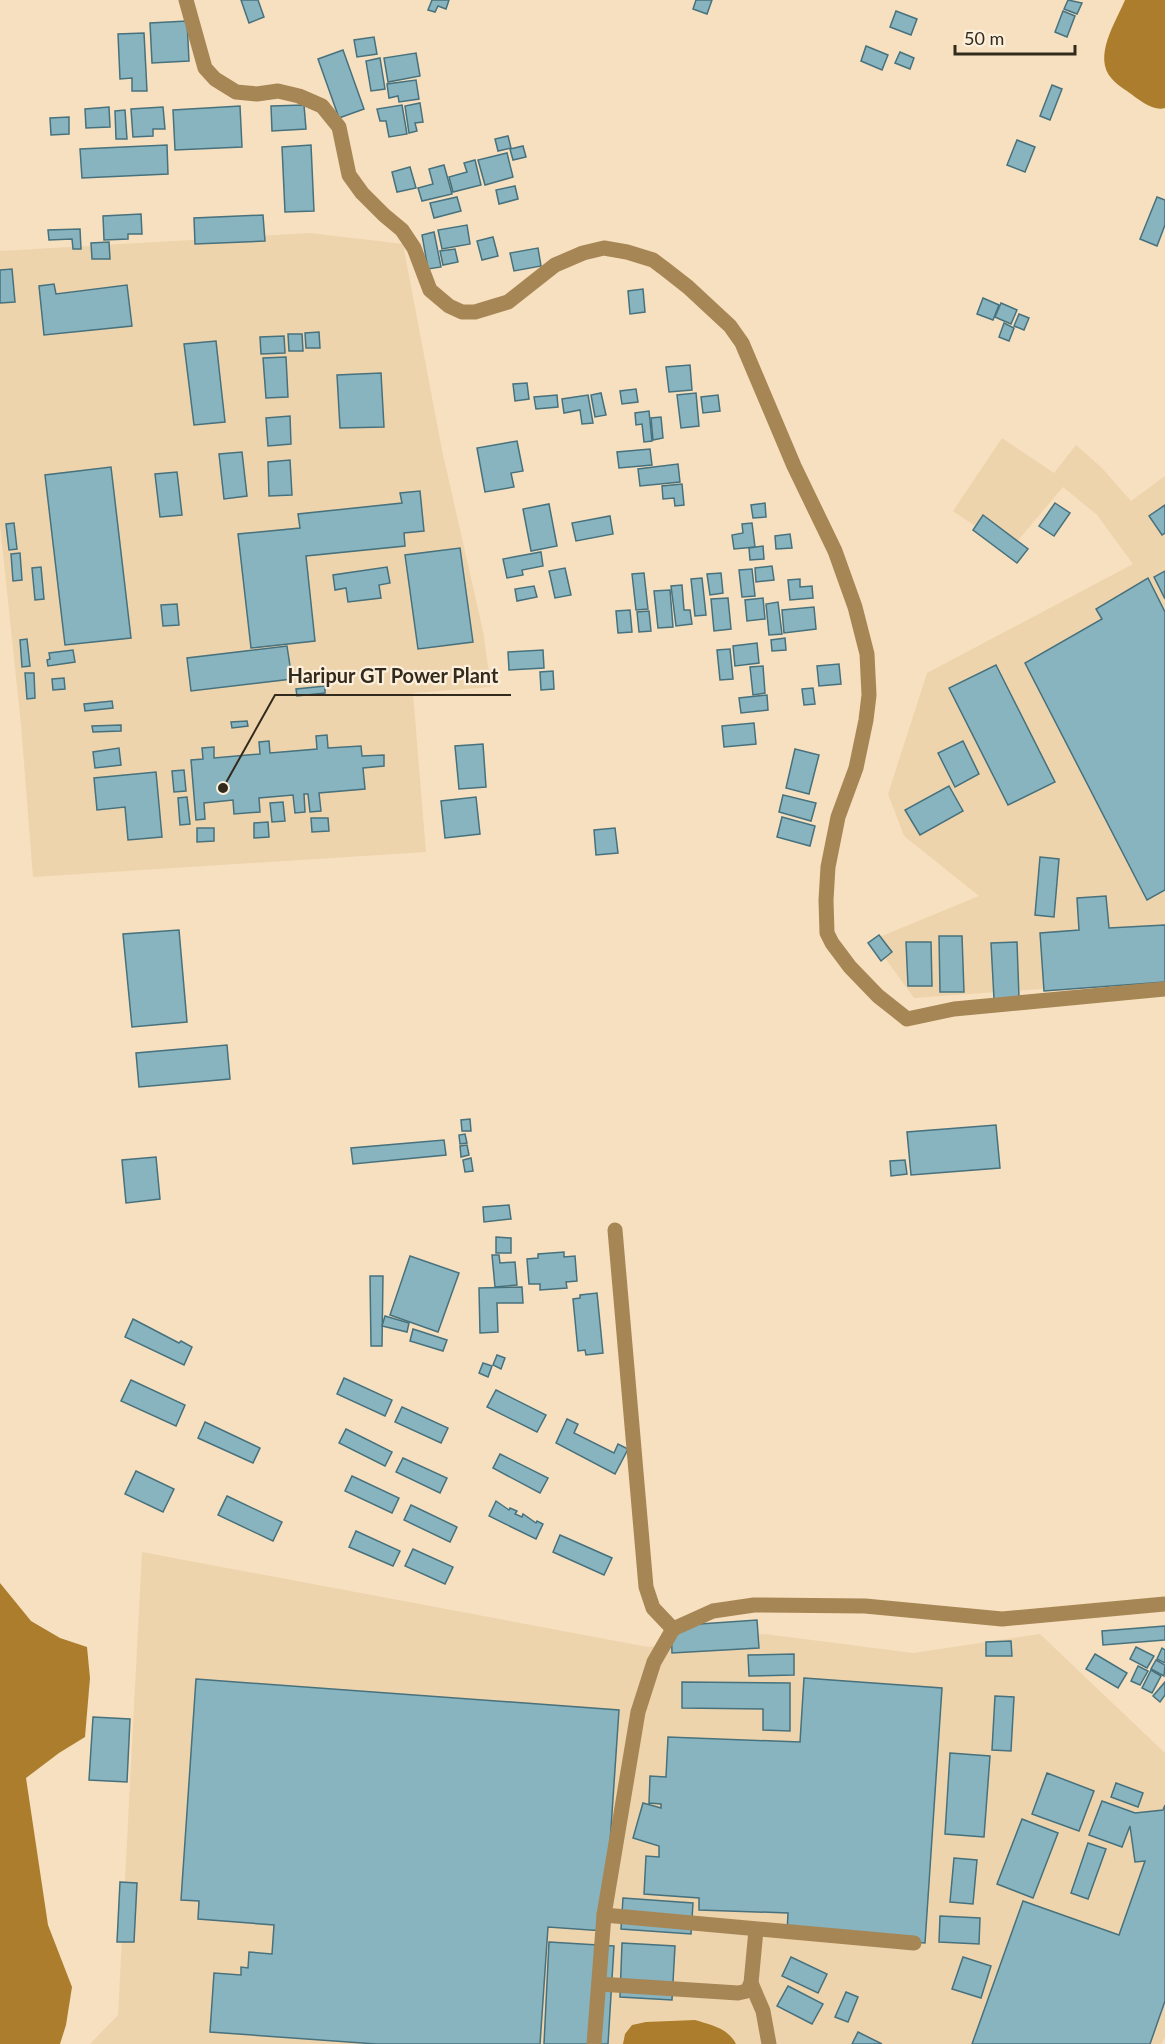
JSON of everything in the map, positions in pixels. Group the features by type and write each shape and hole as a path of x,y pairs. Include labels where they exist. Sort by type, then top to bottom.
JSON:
{"street":[{"path":"186,0 205,68 215,79 236,92 257,94 278,91 299,96 322,106 339,127 349,175 362,193 402,230 414,248 430,290 449,306 462,312 475,312 508,302 555,266 583,253 604,248 653,260 688,286 730,326 742,343 794,466 835,550 855,607 867,654 870,695 856,768 838,817 828,867 827,933 850,967 878,996 907,1019 954,1009 1165,989"},
{"path":"615,1230 646,1587 653,1608 674,1629"},
{"path":"594,2044 604,1915 638,1712 654,1662 674,1629 713,1611 754,1605 865,1606 1002,1618 1165,1604"},
{"path":"604,1915 914,1943"},
{"path":"599,1984 738,1994 747,1991 751,1983 756,1930"},
{"path":"751,1983 763,2011 769,2044"}],"shaded area":[{"path":"1125,0 1165,0 1165,108 1153,107 1142,102 1114,82 1106,70 1105,50"},
{"path":"310,233 403,244 442,450 483,631 491,687 413,693 426,852 33,877 21,725 0,525 0,251"},
{"path":"1002,438 1054,473 1076,445 1101,467 1131,501 1165,476 1165,980 914,998 872,940 979,896 904,836 888,794 927,673 1133,564 1097,515 1063,487 1010,550 953,511"},
{"path":"142,1552 648,1647 765,1634 913,1653 1040,1634 1165,1753 1165,2037 1161,2044 90,2044 118,2015"},
{"path":"0,1583 31,1621 60,1638 87,1647 90,1678 85,1737 26,1778 48,1925 72,1987 66,2025 60,2044 0,2044"},
{"path":"695,2020 724,2031 736,2044 623,2044 625,2034 632,2025 646,2022"}],"building":[{"path":"241,0 258,0 264,17 249,23"},
{"path":"432,0 449,0 446,9 438,6 435,12 428,10"},
{"path":"696,0 712,0 707,14 693,9"},
{"path":"1068,0 1082,3 1077,14 1064,9"},
{"path":"896,11 917,19 911,35 890,27"},
{"path":"1063,11 1075,16 1067,37 1055,32"},
{"path":"187,21 189,61 152,63 150,23"},
{"path":"144,33 147,91 132,91 132,78 120,79 118,34"},
{"path":"374,37 377,54 357,57 354,40"},
{"path":"866,46 888,55 882,70 861,61"},
{"path":"343,50 364,109 339,118 318,59"},
{"path":"900,52 914,58 910,69 895,63"},
{"path":"416,53 420,76 388,82 384,58"},
{"path":"380,58 385,89 371,91 366,61"},
{"path":"416,80 419,99 399,102 398,96 389,98 387,84"},
{"path":"1052,85 1062,89 1050,120 1040,116"},
{"path":"420,103 423,122 415,123 417,131 409,133 405,106"},
{"path":"304,105 306,129 272,131 271,106"},
{"path":"402,105 407,134 389,137 386,121 380,121 377,109"},
{"path":"240,106 242,147 175,150 173,110"},
{"path":"109,107 110,127 86,128 85,109"},
{"path":"163,107 165,129 153,129 153,136 133,137 131,109"},
{"path":"125,110 127,139 116,139 115,111"},
{"path":"69,117 69,134 51,135 50,118"},
{"path":"508,136 511,148 498,151 495,139"},
{"path":"1017,140 1035,147 1025,172 1007,165"},
{"path":"167,145 168,174 82,178 80,149"},
{"path":"311,145 314,211 285,212 282,147"},
{"path":"523,146 526,157 513,160 510,149"},
{"path":"507,153 513,177 485,185 478,160"},
{"path":"475,160 481,185 453,192 449,177 467,172 464,163"},
{"path":"444,165 452,194 422,201 418,188 433,184 429,169"},
{"path":"410,167 416,188 397,192 392,172"},
{"path":"515,186 518,199 499,204 496,190"},
{"path":"457,197 461,211 434,218 430,203"},
{"path":"1157,197 1165,200 1165,225 1157,246 1140,239"},
{"path":"141,214 142,234 128,234 128,239 104,240 103,216"},
{"path":"263,215 265,241 195,244 194,218"},
{"path":"467,225 470,244 442,249 438,230"},
{"path":"80,229 81,249 73,249 72,239 49,240 48,230"},
{"path":"434,232 441,267 428,269 422,235"},
{"path":"493,237 498,256 482,260 477,241"},
{"path":"109,242 110,259 92,259 91,243"},
{"path":"538,248 541,266 514,271 510,253"},
{"path":"455,249 458,262 443,265 440,251"},
{"path":"12,269 15,302 0,303 0,270"},
{"path":"54,284 56,294 127,285 132,326 44,335 39,286"},
{"path":"643,289 645,312 630,314 628,291"},
{"path":"983,298 999,305 993,320 977,314"},
{"path":"1001,303 1017,310 1011,324 995,317"},
{"path":"1019,314 1029,318 1024,330 1014,326"},
{"path":"1004,323 1014,328 1009,341 999,337"},
{"path":"319,332 320,348 306,348 305,333"},
{"path":"288,334 302,334 303,351 289,351"},
{"path":"284,336 285,353 261,354 260,337"},
{"path":"216,341 225,422 194,425 184,344"},
{"path":"286,357 288,397 266,398 263,358"},
{"path":"690,365 692,390 669,392 666,367"},
{"path":"381,373 384,427 340,428 337,375"},
{"path":"527,383 529,399 515,401 513,384"},
{"path":"636,389 638,402 622,404 620,391"},
{"path":"601,393 606,415 595,417 591,395"},
{"path":"696,393 699,426 681,428 677,395"},
{"path":"557,395 558,407 536,409 534,397"},
{"path":"588,395 593,423 582,424 580,410 564,413 562,399"},
{"path":"718,395 720,411 703,413 701,397"},
{"path":"649,411 652,441 644,442 642,424 636,425 635,413"},
{"path":"290,416 291,444 268,446 266,418"},
{"path":"661,417 663,438 653,440 651,418"},
{"path":"517,441 523,471 511,473 514,487 485,492 477,448"},
{"path":"650,449 652,465 619,468 617,452"},
{"path":"242,452 247,496 224,499 219,454"},
{"path":"290,460 292,495 269,496 268,462"},
{"path":"678,464 680,482 640,486 638,469"},
{"path":"111,467 131,638 65,645 45,475"},
{"path":"177,472 182,515 160,517 155,474"},
{"path":"682,484 684,505 675,506 674,498 663,499 662,486"},
{"path":"420,491 424,531 404,533 405,546 306,556 315,641 251,648 238,534 300,528 298,514 402,503 400,493"},
{"path":"765,503 766,517 753,518 751,505"},
{"path":"1055,503 1070,513 1054,536 1039,526"},
{"path":"549,504 557,546 531,551 523,509"},
{"path":"1165,505 1165,533 1162,535 1149,516"},
{"path":"983,515 1028,549 1017,563 973,530"},
{"path":"610,516 613,534 576,541 572,523"},
{"path":"14,523 17,549 9,550 6,524"},
{"path":"752,523 755,547 734,549 732,535 743,533 742,524"},
{"path":"790,534 792,548 776,549 775,536"},
{"path":"763,546 764,559 750,560 749,548"},
{"path":"460,548 473,642 418,649 405,555"},
{"path":"541,552 543,566 522,570 523,575 507,578 503,559"},
{"path":"20,553 22,580 13,581 11,554"},
{"path":"772,566 774,580 756,582 755,568"},
{"path":"41,567 44,599 35,600 32,568"},
{"path":"387,567 390,583 379,585 381,598 348,602 346,588 335,590 333,575"},
{"path":"565,568 571,595 555,598 549,571"},
{"path":"752,569 755,596 742,597 739,570"},
{"path":"1165,571 1165,599 1154,577"},
{"path":"644,573 648,609 636,610 632,574"},
{"path":"721,573 723,593 710,595 707,574"},
{"path":"702,578 706,615 695,616 691,579"},
{"path":"1148,578 1165,612 1165,890 1147,900 1025,663 1102,619 1096,609"},
{"path":"800,579 800,587 812,586 813,598 790,600 788,580"},
{"path":"682,585 684,610 690,610 692,624 676,626 671,586"},
{"path":"534,586 537,597 517,601 515,589"},
{"path":"670,590 673,627 658,628 654,591"},
{"path":"728,598 731,629 714,631 711,599"},
{"path":"763,598 765,619 747,621 745,600"},
{"path":"778,602 782,634 769,635 766,604"},
{"path":"177,604 179,625 163,626 161,605"},
{"path":"814,607 816,629 784,633 782,610"},
{"path":"630,610 632,632 618,633 616,611"},
{"path":"649,611 651,631 639,632 637,612"},
{"path":"785,638 786,650 772,651 771,640"},
{"path":"27,639 30,666 22,667 20,640"},
{"path":"757,643 759,663 735,666 733,646"},
{"path":"287,646 292,679 191,691 187,658"},
{"path":"730,649 733,679 720,680 717,650"},
{"path":"73,650 75,662 48,666 49,653"},
{"path":"543,650 544,668 509,670 508,652"},
{"path":"839,664 841,684 819,686 817,666"},
{"path":"996,665 1055,782 1008,805 949,688"},
{"path":"763,666 765,693 753,695 750,667"},
{"path":"553,671 554,689 541,690 540,672"},
{"path":"25,673 34,673 35,698 27,699"},
{"path":"64,678 65,689 53,690 52,679"},
{"path":"325,686 325,693 297,696 296,689"},
{"path":"813,688 815,704 804,705 802,689"},
{"path":"767,695 768,710 741,713 739,698"},
{"path":"112,701 113,708 85,711 84,704"},
{"path":"247,721 248,726 232,728 231,722"},
{"path":"754,723 756,744 724,747 722,726"},
{"path":"121,725 121,731 93,732 92,726"},
{"path":"327,735 328,748 361,746 362,756 384,755 384,766 363,768 365,789 319,793 321,811 310,812 308,794 304,794 305,812 295,813 293,795 259,798 260,812 234,814 233,800 204,803 205,819 196,820 191,760 203,759 202,748 214,747 214,758 260,754 259,742 269,741 270,753 317,749 316,736"},
{"path":"963,741 979,774 955,787 938,753"},
{"path":"483,744 486,787 459,789 455,746"},
{"path":"119,748 121,765 95,768 93,752"},
{"path":"795,749 819,755 809,794 786,788"},
{"path":"184,770 186,791 174,792 172,771"},
{"path":"156,772 162,837 128,840 125,807 97,810 94,778"},
{"path":"949,786 963,811 920,835 905,810"},
{"path":"783,795 816,803 811,821 779,812"},
{"path":"187,797 190,824 180,825 178,798"},
{"path":"476,797 480,834 445,838 441,801"},
{"path":"283,802 285,821 272,822 270,803"},
{"path":"782,817 815,826 810,846 777,837"},
{"path":"311,818 328,818 329,831 312,832"},
{"path":"268,822 269,837 254,838 254,823"},
{"path":"197,828 214,828 214,841 197,842"},
{"path":"615,828 618,853 596,855 594,830"},
{"path":"1040,857 1059,859 1054,917 1035,915"},
{"path":"1106,896 1109,928 1165,925 1165,982 1044,991 1040,933 1079,930 1077,898"},
{"path":"179,930 187,1022 132,1027 123,934"},
{"path":"879,935 892,952 881,961 868,943"},
{"path":"939,936 962,936 964,992 940,992"},
{"path":"906,942 931,942 932,986 908,986"},
{"path":"1017,942 1019,998 994,999 991,943"},
{"path":"227,1045 230,1079 139,1087 136,1053"},
{"path":"470,1119 471,1131 462,1131 461,1120"},
{"path":"996,1125 1000,1168 911,1175 907,1132"},
{"path":"465,1134 467,1143 460,1144 459,1135"},
{"path":"444,1140 446,1155 353,1164 351,1148"},
{"path":"467,1145 469,1155 461,1157 460,1146"},
{"path":"156,1157 160,1199 126,1203 122,1160"},
{"path":"471,1158 473,1171 465,1172 463,1160"},
{"path":"905,1160 907,1174 891,1176 890,1161"},
{"path":"509,1205 511,1219 484,1222 483,1207"},
{"path":"496,1237 511,1238 511,1253 496,1253"},
{"path":"564,1252 564,1257 575,1256 577,1281 566,1282 567,1288 540,1290 540,1284 529,1284 527,1259 538,1258 538,1254"},
{"path":"492,1255 499,1255 500,1263 515,1262 517,1285 495,1287"},
{"path":"410,1256 459,1273 438,1332 390,1315"},
{"path":"370,1276 383,1276 382,1346 371,1346"},
{"path":"522,1287 523,1303 497,1303 498,1332 480,1333 479,1288"},
{"path":"597,1293 603,1353 586,1355 585,1350 578,1351 573,1299 580,1298 580,1295"},
{"path":"385,1316 409,1323 407,1332 382,1326"},
{"path":"133,1319 179,1343 181,1341 192,1347 184,1365 125,1337"},
{"path":"413,1329 447,1340 443,1351 410,1341"},
{"path":"497,1355 505,1358 501,1369 493,1365"},
{"path":"483,1363 492,1366 488,1377 479,1373"},
{"path":"344,1378 392,1400 385,1416 337,1394"},
{"path":"131,1380 185,1405 176,1426 121,1401"},
{"path":"496,1390 546,1415 537,1432 487,1407"},
{"path":"402,1407 448,1428 441,1443 395,1422"},
{"path":"567,1419 578,1424 574,1433 614,1453 618,1444 628,1449 615,1474 556,1443"},
{"path":"205,1422 260,1448 253,1463 198,1438"},
{"path":"346,1429 392,1452 385,1466 339,1443"},
{"path":"500,1454 548,1478 540,1493 493,1468"},
{"path":"403,1458 447,1478 440,1493 396,1472"},
{"path":"136,1471 174,1489 163,1512 125,1494"},
{"path":"352,1476 399,1498 392,1513 345,1491"},
{"path":"227,1496 282,1522 273,1541 218,1515"},
{"path":"496,1501 509,1510 510,1508 517,1511 515,1514 522,1517 523,1514 536,1523 537,1521 543,1524 536,1539 489,1516"},
{"path":"411,1505 457,1527 450,1542 404,1520"},
{"path":"356,1531 400,1551 393,1566 349,1547"},
{"path":"560,1535 612,1558 604,1575 553,1552"},
{"path":"413,1549 453,1567 445,1584 405,1566"},
{"path":"757,1620 759,1648 672,1653 671,1626"},
{"path":"1165,1626 1165,1640 1103,1645 1102,1631"},
{"path":"1011,1641 1012,1656 986,1656 986,1642"},
{"path":"1136,1647 1154,1656 1147,1668 1130,1659"},
{"path":"1162,1648 1165,1650 1165,1663 1157,1659"},
{"path":"794,1654 794,1675 749,1676 748,1655"},
{"path":"1095,1654 1127,1673 1118,1688 1086,1669"},
{"path":"1156,1660 1165,1665 1164,1676 1151,1669"},
{"path":"1138,1666 1148,1671 1140,1685 1131,1681"},
{"path":"1151,1670 1161,1676 1152,1693 1142,1688"},
{"path":"804,1678 942,1688 925,1943 787,1933 788,1913 699,1910 699,1898 644,1894 646,1856 659,1857 659,1846 633,1838 643,1803 661,1808 661,1804 649,1803 650,1776 666,1777 668,1737 800,1742"},
{"path":"196,1679 619,1710 604,1931 548,1927 540,2044 376,2044 210,2032 214,1973 241,1975 241,1967 248,1968 249,1952 272,1954 274,1925 198,1919 199,1901 181,1900"},
{"path":"682,1682 790,1683 790,1731 763,1730 763,1709 682,1708"},
{"path":"1165,1682 1165,1695 1160,1702 1153,1696"},
{"path":"995,1696 1014,1697 1011,1751 992,1750"},
{"path":"93,1717 130,1719 127,1782 89,1780"},
{"path":"950,1753 990,1756 984,1837 945,1834"},
{"path":"1047,1773 1094,1791 1079,1831 1032,1814"},
{"path":"1116,1783 1143,1793 1138,1807 1111,1797"},
{"path":"1102,1801 1135,1813 1163,1810 1165,1805 1165,2001 1150,2044 972,2044 1023,1901 1119,1935 1145,1861 1135,1862 1130,1826 1122,1847 1089,1835"},
{"path":"1022,1819 1058,1833 1033,1898 997,1884"},
{"path":"1088,1843 1106,1849 1088,1899 1071,1893"},
{"path":"954,1858 977,1860 973,1904 950,1902"},
{"path":"120,1882 137,1883 134,1942 117,1942"},
{"path":"623,1898 693,1903 691,1934 621,1929"},
{"path":"940,1916 980,1918 979,1944 939,1942"},
{"path":"549,1942 614,1946 608,2044 544,2044"},
{"path":"622,1943 675,1946 672,2000 620,1997"},
{"path":"791,1957 827,1974 818,1993 782,1976"},
{"path":"963,1957 991,1966 981,1998 952,1989"},
{"path":"788,1986 823,2004 812,2024 777,2006"},
{"path":"846,1992 858,1997 848,2022 835,2017"},
{"path":"858,2032 882,2044 852,2044"}],"place":[{"name":"Haripur GT Power Plant","path":"223,788"}]}
